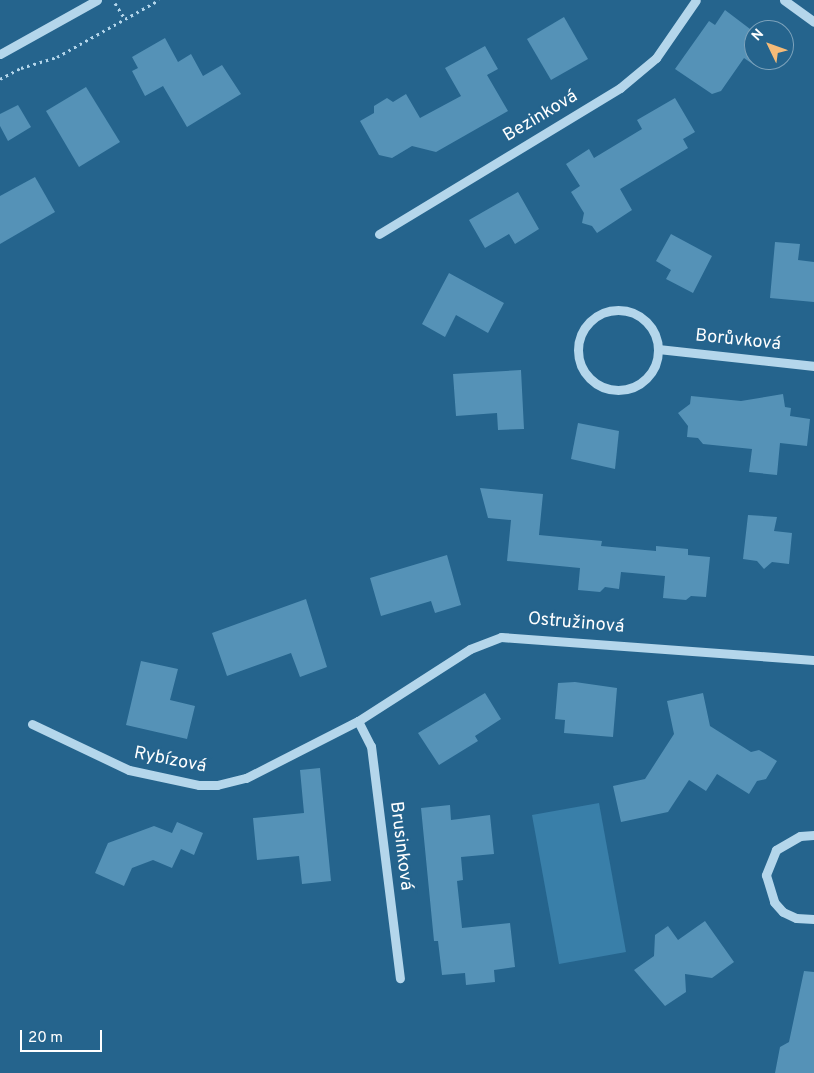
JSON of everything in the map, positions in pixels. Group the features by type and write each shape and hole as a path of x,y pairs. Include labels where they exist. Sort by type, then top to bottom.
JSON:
{"street":[{"path":"0,54 97,0"},
{"name":"Bezinková","path":"379,234 627,82 656,58 696,0"},
{"path":"784,0 814,22"},
{"path":"613,310 627,311 649,324 658,349 656,362 650,374 628,389 615,390 591,381 578,358 580,338 589,321 613,310"},
{"name":"Borůvková","path":"658,349 814,366"},
{"name":"Ostružinová","path":"358,721 470,649 501,636 814,660"},
{"name":"Rybízová","path":"32,724 128,770 199,785 217,785 246,778 358,721"},
{"name":"Brusinková","path":"358,721 371,746 400,978"},
{"path":"814,835 800,836 776,850 766,875 770,896 783,912 796,918 814,919"}],"path":[{"path":"114,0 125,19"},
{"path":"0,80 21,68 57,58 159,0"}],"shaded area":[{"path":"599,803 626,952 559,964 532,815"}],"building":[{"path":"725,10 744,24 744,58 721,91 712,94 675,69 709,21 715,25"},
{"path":"564,17 588,59 551,80 527,39"},
{"path":"165,38 178,62 191,54 203,76 222,65 241,94 187,127 163,86 145,96 132,71 138,68 132,57"},
{"path":"485,46 498,69 487,75 508,111 436,152 412,146 392,158 379,155 360,121 374,113 374,106 387,98 393,102 406,94 420,118 461,96 445,68"},
{"path":"86,87 120,142 79,167 46,111"},
{"path":"675,98 695,132 683,139 688,148 620,189 632,210 597,233 592,226 582,223 584,213 571,192 580,186 566,164 589,149 594,158 642,129 637,120"},
{"path":"18,105 31,127 8,141 0,126 0,114"},
{"path":"35,177 55,212 0,244 0,196"},
{"path":"518,192 539,229 515,244 509,234 485,248 469,220"},
{"path":"671,234 712,256 693,293 666,279 671,270 656,261"},
{"path":"775,242 800,244 798,260 814,262 814,302 770,298"},
{"path":"449,273 504,303 488,333 456,315 445,337 422,324"},
{"path":"521,370 524,429 498,430 497,413 456,416 453,374"},
{"path":"783,394 785,407 791,408 790,416 810,419 807,446 780,443 777,475 749,472 752,449 703,444 698,438 687,437 688,426 678,413 690,404 691,396 741,401"},
{"path":"578,423 619,431 615,469 571,459"},
{"path":"480,488 543,494 539,535 602,541 601,546 656,551 656,546 688,549 688,555 710,557 706,597 691,596 686,600 663,598 665,576 621,572 619,589 605,587 600,592 578,590 580,568 507,561 511,520 488,518"},
{"path":"748,515 777,517 774,531 792,533 789,564 772,562 764,569 757,561 743,559"},
{"path":"447,555 461,605 435,613 431,601 381,616 370,578"},
{"path":"306,599 327,667 300,677 291,653 227,676 212,633"},
{"path":"141,661 178,669 170,700 195,706 187,739 126,725"},
{"path":"575,682 617,688 613,737 564,733 565,720 555,719 558,683"},
{"path":"485,693 501,719 475,736 478,741 439,765 418,733"},
{"path":"703,693 710,726 751,752 759,750 777,761 766,779 757,781 749,794 717,774 706,791 689,780 668,812 621,822 613,786 645,779 674,734 667,701"},
{"path":"320,768 331,881 302,884 299,856 257,860 253,818 304,813 300,770"},
{"path":"450,805 451,820 490,815 494,854 461,857 463,880 457,881 462,928 510,923 515,967 494,970 495,982 466,985 465,973 442,975 438,941 434,941 421,808"},
{"path":"177,822 203,833 194,855 181,849 172,868 153,860 132,868 124,886 95,873 108,843 154,826 172,833"},
{"path":"705,921 734,962 712,978 685,974 686,992 665,1006 634,970 654,956 655,935 668,926 678,940"},
{"path":"804,971 814,972 814,1073 775,1073 780,1047 789,1042"}]}
